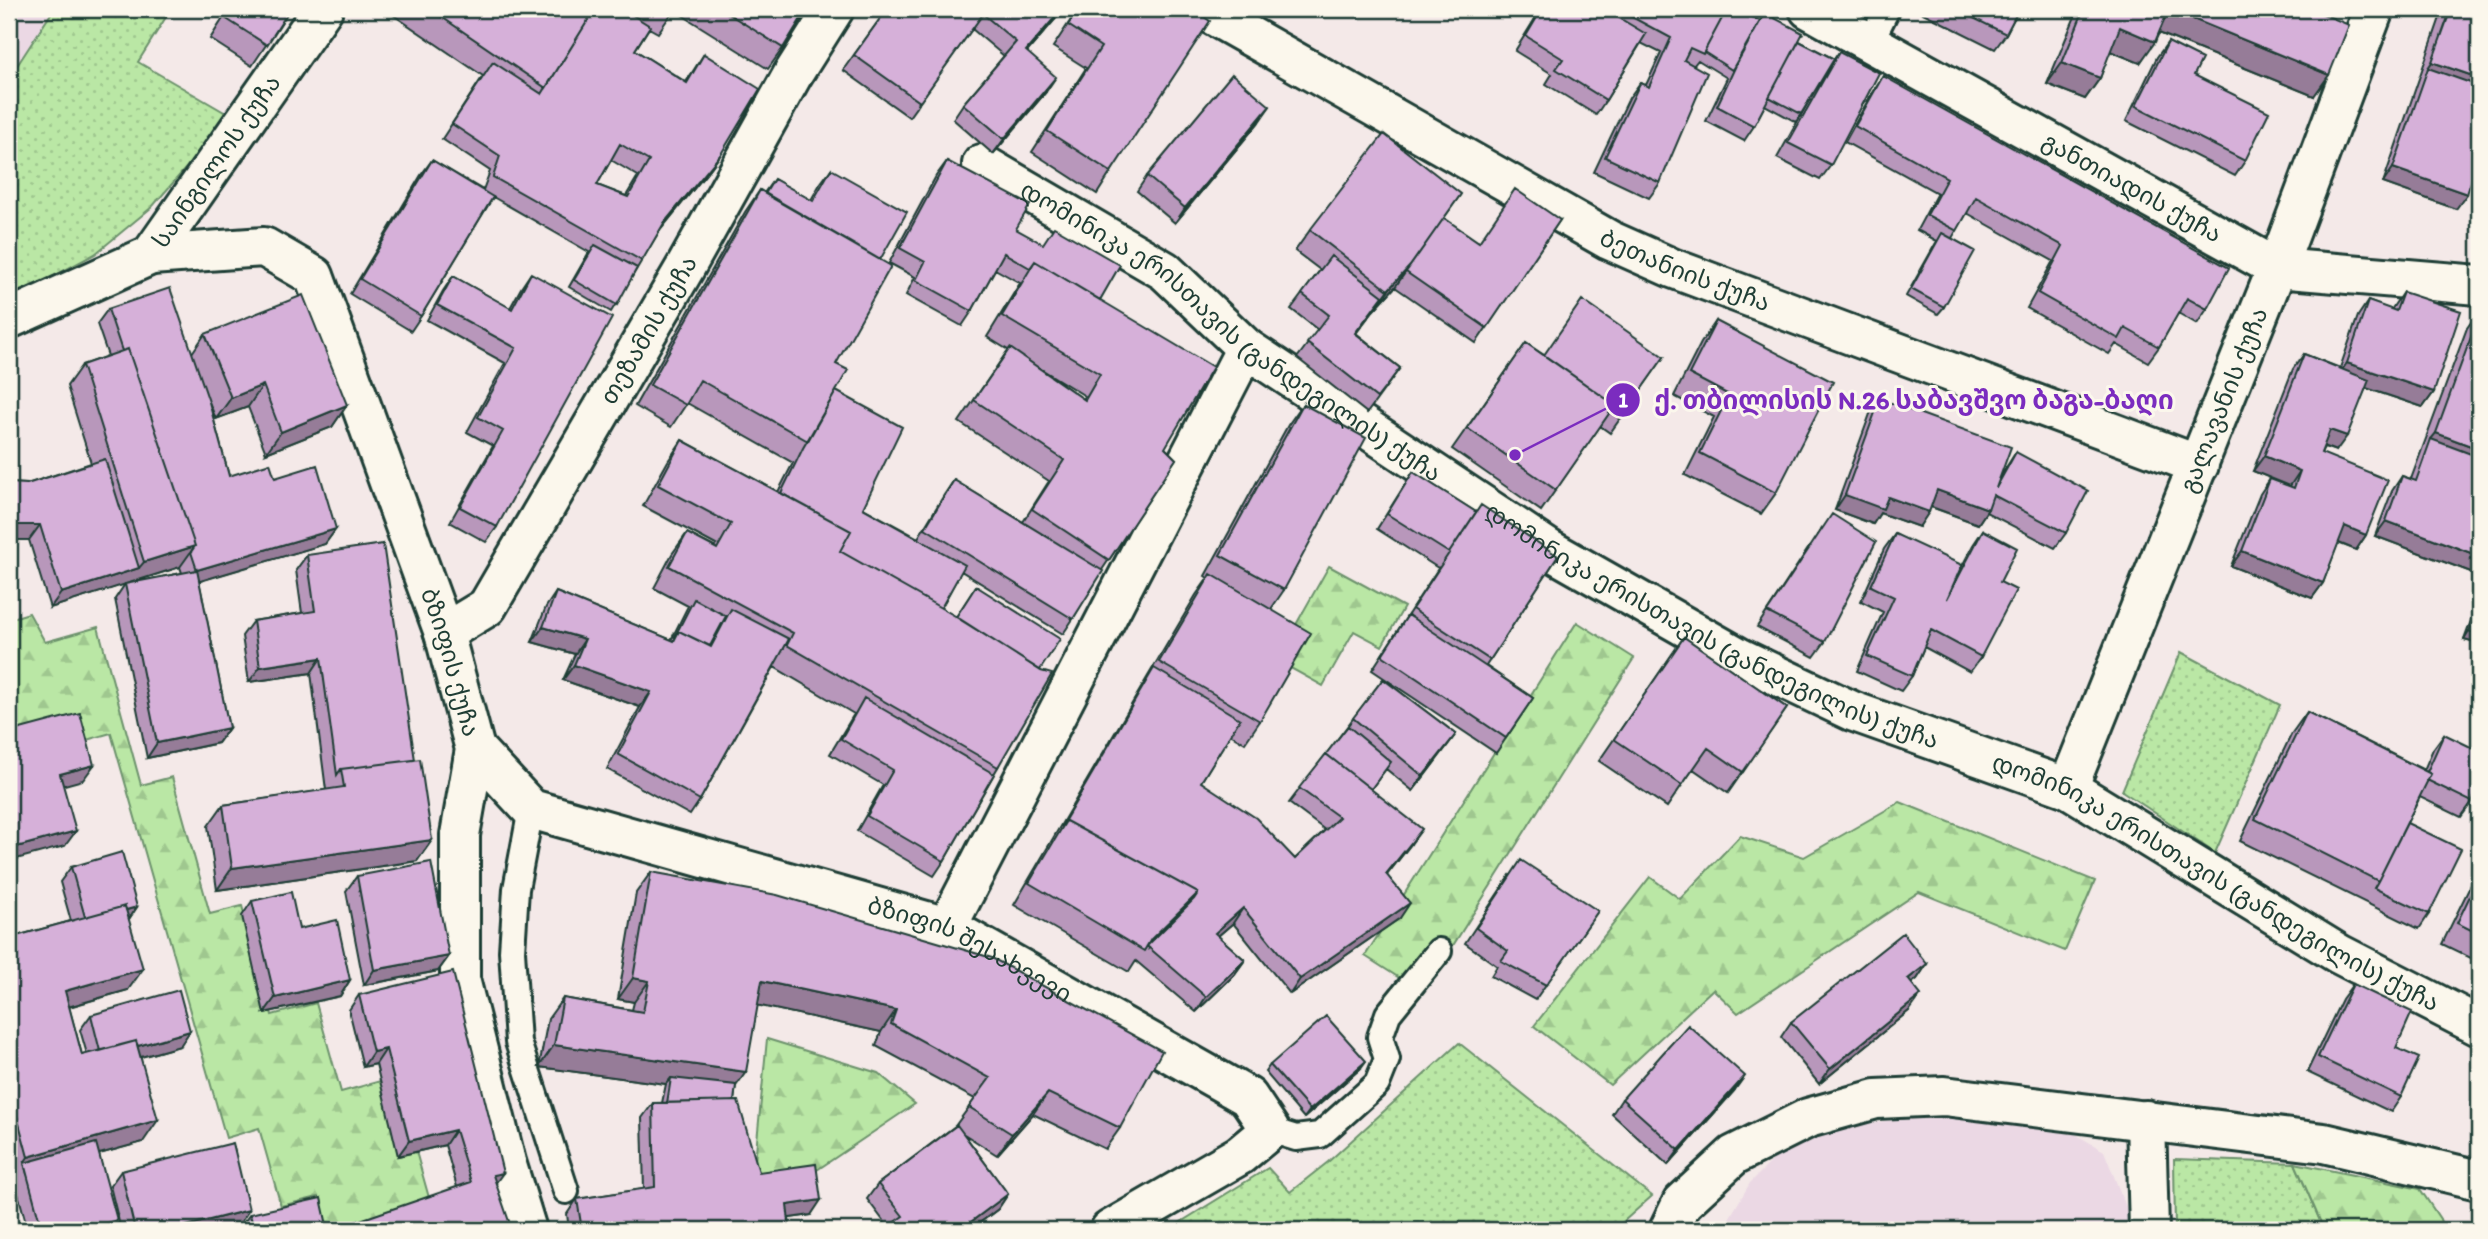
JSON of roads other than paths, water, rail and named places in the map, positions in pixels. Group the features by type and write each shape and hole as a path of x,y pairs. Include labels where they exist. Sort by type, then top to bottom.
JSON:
{"street":[{"name":"საინგილოს ქუჩა","path":"9,319 151,255 323,9"},
{"name":"თეზამის ქუჩა","path":"444,633 488,607 685,268 793,74 834,9"},
{"name":"ბეთანიის ქუჩა","path":"1202,9 1609,240 1672,268 2199,465"},
{"name":"განთიადის ქუჩა","path":"1809,9 2277,268 2479,285"},
{"name":"გალავანის ქუჩა","path":"2068,788 2277,268 2374,9"},
{"name":"დომინიკა ერისთავის (განდეგილის) ქუჩა","path":"982,164 1165,271 1246,348 1550,550 1740,658 1852,711 2068,788 2339,954 2479,1026"},
{"name":"ბზიფის ქუჩა","path":"151,255 264,247 314,276 444,633 475,749 460,835 460,979 506,1162 527,1230"},
{"path":"947,927 1246,348"},
{"path":"475,749 531,809"},
{"name":"ბზიფის შესახვევი","path":"531,809 947,927 1248,1097 1270,1130"},
{"path":"1669,1230 1682,1203 1734,1155 1808,1118 1877,1099 1944,1096 2324,1143 2479,1180"},
{"path":"2146,1120 2150,1230"},
{"path":"1110,1230 1240,1155 1270,1130"}],"lane":[{"path":"1870,43 1887,9"},
{"path":"531,809 516,889 512,951 517,1042 566,1191"},
{"path":"1270,1130 1296,1138 1320,1135 1377,1084 1387,1059 1380,1037 1388,1014 1439,951"}],"place":[{"name":"ქ. თბილისის N.26 საბავშვო ბაგა-ბაღი","path":"1515,455"}]}
